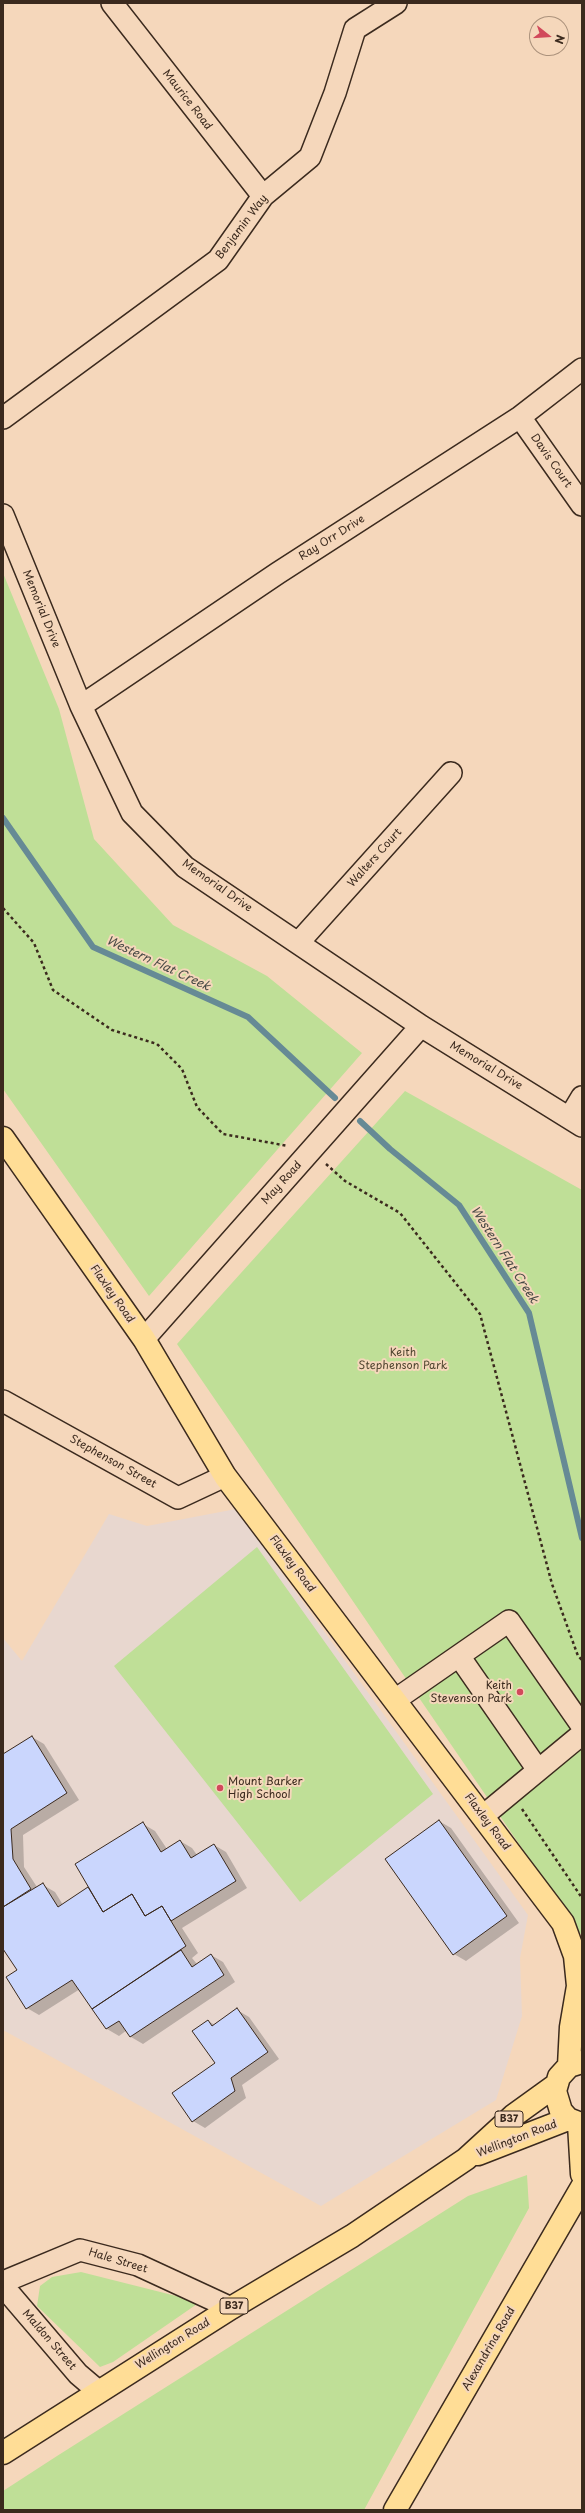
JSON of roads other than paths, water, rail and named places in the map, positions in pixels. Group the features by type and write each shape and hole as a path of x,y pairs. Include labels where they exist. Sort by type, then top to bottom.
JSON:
{"main road":[{"name":"Flaxley Road","path":"3,1138 144,1339 225,1476 563,1923 575,1956 580,1990 571,2027 575,2064"},
{"name":"B37","path":"556,2085 559,2077 575,2064"},
{"path":"556,2085 557,2103 576,2122 582,2174"},
{"name":"Wellington Road","path":"3,2453 98,2391 231,2308 352,2236 466,2159 513,2116 556,2085"},
{"name":"Wellington Road","path":"466,2159 576,2122"},
{"name":"Alexandrina Road","path":"395,2510 582,2187"}],"street":[{"name":"Maurice Road","path":"112,3 263,196"},
{"name":"Benjamin Way","path":"3,418 218,260 263,196 310,157 335,93 355,29 396,3"},
{"name":"Ray Orr Drive","path":"81,706 278,573 520,416 582,369"},
{"name":"Davis Court","path":"520,416 582,505"},
{"name":"Memorial Drive","path":"3,515 81,706 132,813 185,867 299,942 421,1026 576,1121"},
{"name":"Walters Court","path":"299,942 451,773"},
{"name":"May Road","path":"144,1339 421,1026"},
{"path":"576,1121 582,1097"},
{"name":"Stephenson Street","path":"3,1401 178,1498 225,1476"},
{"path":"395,1700 509,1621 582,1726"},
{"path":"459,1656 538,1770"},
{"path":"483,1816 582,1734"},
{"name":"Hale Street","path":"3,2282 80,2250 138,2265 231,2308"},
{"name":"Maldon Street","path":"3,2286 78,2374 98,2391"}],"waterway":[{"name":"Western Flat Creek","path":"3,818 93,947 248,1017 335,1098"},
{"name":"Western Flat Creek","path":"360,1121 390,1149 459,1205 529,1313 582,1538"}],"place":[{"name":"Keith Stevenson Park","path":"520,1692"},
{"name":"Mount Barker High School","path":"220,1788"}],"park label":[{"name":"Keith Stephenson Park","path":"403,1359"}]}
